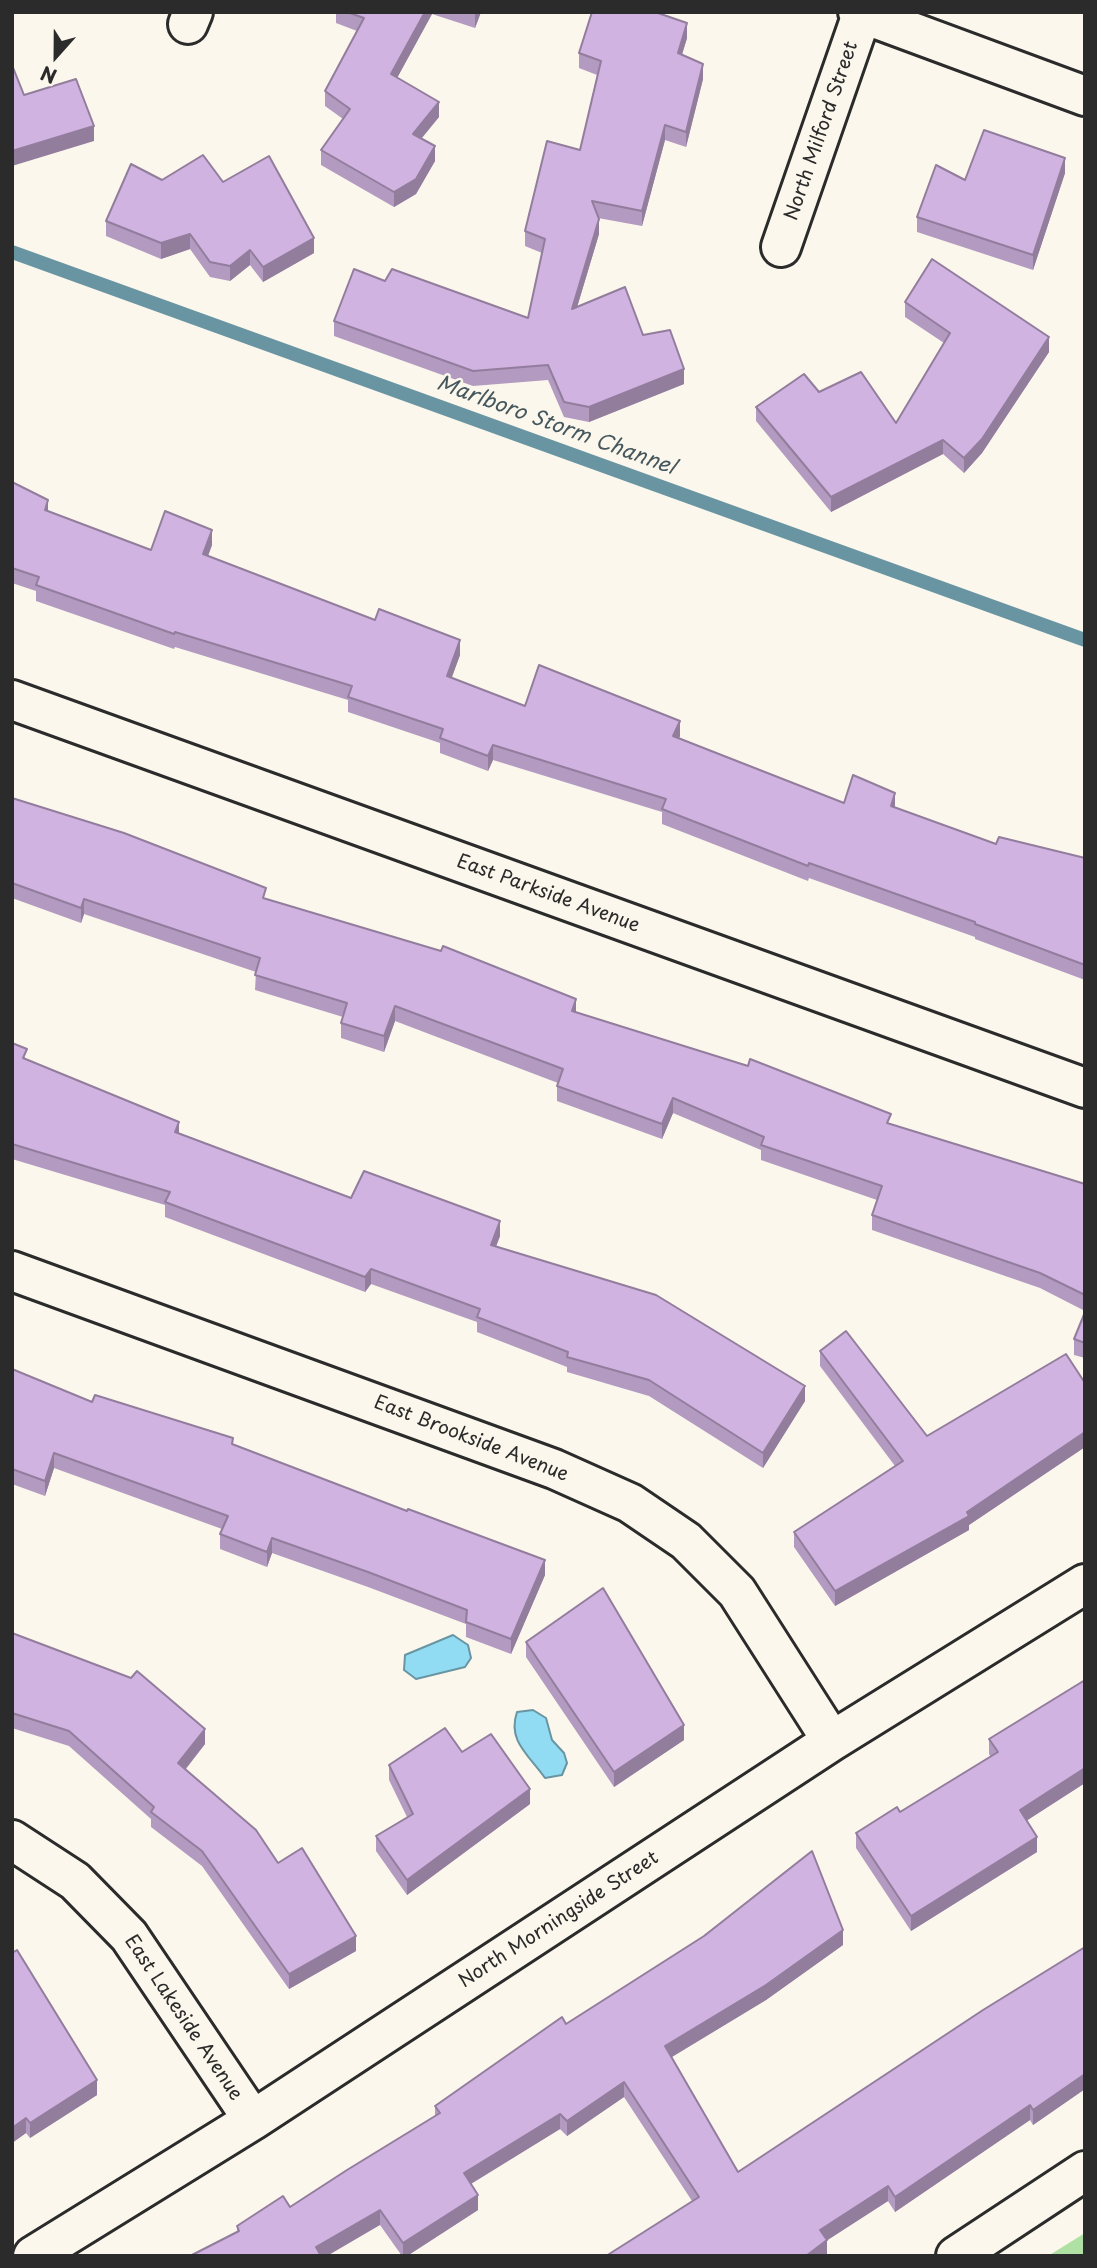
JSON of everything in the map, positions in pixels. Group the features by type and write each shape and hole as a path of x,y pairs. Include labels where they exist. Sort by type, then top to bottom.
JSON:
{"street":[{"path":"860,13 1085,96"},
{"name":"North Milford Street","path":"781,247 860,13"},
{"name":"East Parkside Avenue","path":"12,700 1085,1088"},
{"name":"East Brookside Avenue","path":"12,1271 554,1469 630,1503 686,1541 737,1592 832,1741"},
{"name":"North Morningside Street","path":"33,2256 253,2120 832,1741 1085,1584"},
{"name":"East Lakeside Avenue","path":"12,1840 75,1881 129,1936 253,2120"},
{"path":"956,2256 1085,2171"}],"green space":[{"path":"1085,2233 1085,2256 1048,2256"}],"water":[{"path":"453,1635 468,1645 471,1658 465,1667 416,1679 404,1670 405,1655"},
{"path":"533,1710 546,1718 552,1740 564,1753 567,1763 562,1775 545,1778 517,1740 517,1712"}],"building":[{"path":"347,12 425,12 391,74 439,102 413,134 435,146 416,179 394,192 321,150 350,109 325,91 364,18"},
{"path":"592,12 655,12 687,23 678,53 703,64 686,132 665,125 642,211 592,201 599,219 572,309 625,287 643,335 670,330 684,369 589,407 564,402 548,365 473,371 334,321 354,269 385,281 392,269 528,318 545,239 525,231 547,141 580,150 601,61 579,53"},
{"path":"12,65 24,95 76,79 94,126 12,151"},
{"path":"984,130 1065,158 1033,255 917,217 936,165 965,180"},
{"path":"203,155 223,182 269,156 314,238 263,267 250,250 230,266 210,262 190,234 161,243 106,221 131,164 162,180"},
{"path":"932,259 1049,337 982,439 964,458 943,440 831,497 756,407 804,374 819,392 861,372 896,423 950,333 905,302"},
{"path":"12,482 48,500 45,510 151,550 165,511 212,530 203,554 375,620 379,609 460,640 447,676 525,706 539,665 680,721 673,736 844,803 853,775 895,793 891,806 996,844 999,837 1085,858 1085,965 975,922 809,863 808,866 662,809 666,799 493,745 488,756 440,738 443,729 348,697 352,686 175,632 174,634 36,585 39,577 12,568"},
{"path":"12,798 124,833 266,888 263,898 441,951 443,946 576,999 572,1011 748,1066 750,1059 891,1114 887,1123 1085,1184 1085,1295 1040,1273 872,1215 882,1186 761,1145 764,1137 673,1098 662,1124 557,1086 563,1069 395,1006 384,1036 341,1023 347,1003 255,975 260,958 84,899 81,908 12,883"},
{"path":"12,1043 27,1049 23,1058 179,1122 175,1132 351,1198 364,1171 500,1221 491,1245 656,1295 805,1386 763,1453 649,1380 567,1357 568,1352 477,1317 480,1309 371,1269 365,1277 165,1202 170,1192 12,1144"},
{"path":"1085,1312 1085,1343 1074,1339"},
{"path":"846,1331 927,1436 1066,1354 1085,1383 1085,1432 967,1512 969,1516 835,1591 794,1532 903,1461 820,1351"},
{"path":"12,1369 92,1402 95,1395 233,1438 232,1444 545,1560 511,1639 466,1622 467,1610 368,1572 272,1538 267,1552 220,1534 228,1516 54,1453 45,1481 12,1469"},
{"path":"603,1588 684,1725 614,1772 526,1642"},
{"path":"12,1633 131,1678 137,1671 205,1729 178,1763 256,1830 278,1863 302,1848 356,1936 289,1974 202,1851 151,1812 154,1807 69,1731 12,1713"},
{"path":"1085,1680 1085,1768 1020,1810 1037,1837 911,1916 856,1833 897,1807 900,1812 998,1752 989,1739"},
{"path":"445,1728 462,1752 491,1734 530,1789 407,1880 376,1836 413,1814 389,1765"},
{"path":"812,1851 843,1930 766,1985 665,2046 738,2172 983,2010 1085,1947 1085,2074 1033,2110 1030,2105 895,2197 888,2186 820,2230 827,2240 806,2256 606,2256 699,2197 624,2082 567,2121 560,2114 464,2173 478,2195 403,2243 380,2210 316,2247 321,2256 190,2256 239,2231 237,2226 283,2196 290,2207 440,2113 435,2106 562,2017 566,2024 704,1936"},
{"path":"17,1950 97,2080 30,2123 26,2118 12,2128 12,1953"}],"waterway":[{"name":"Marlboro Storm Channel","path":"12,252 1085,640"}]}
